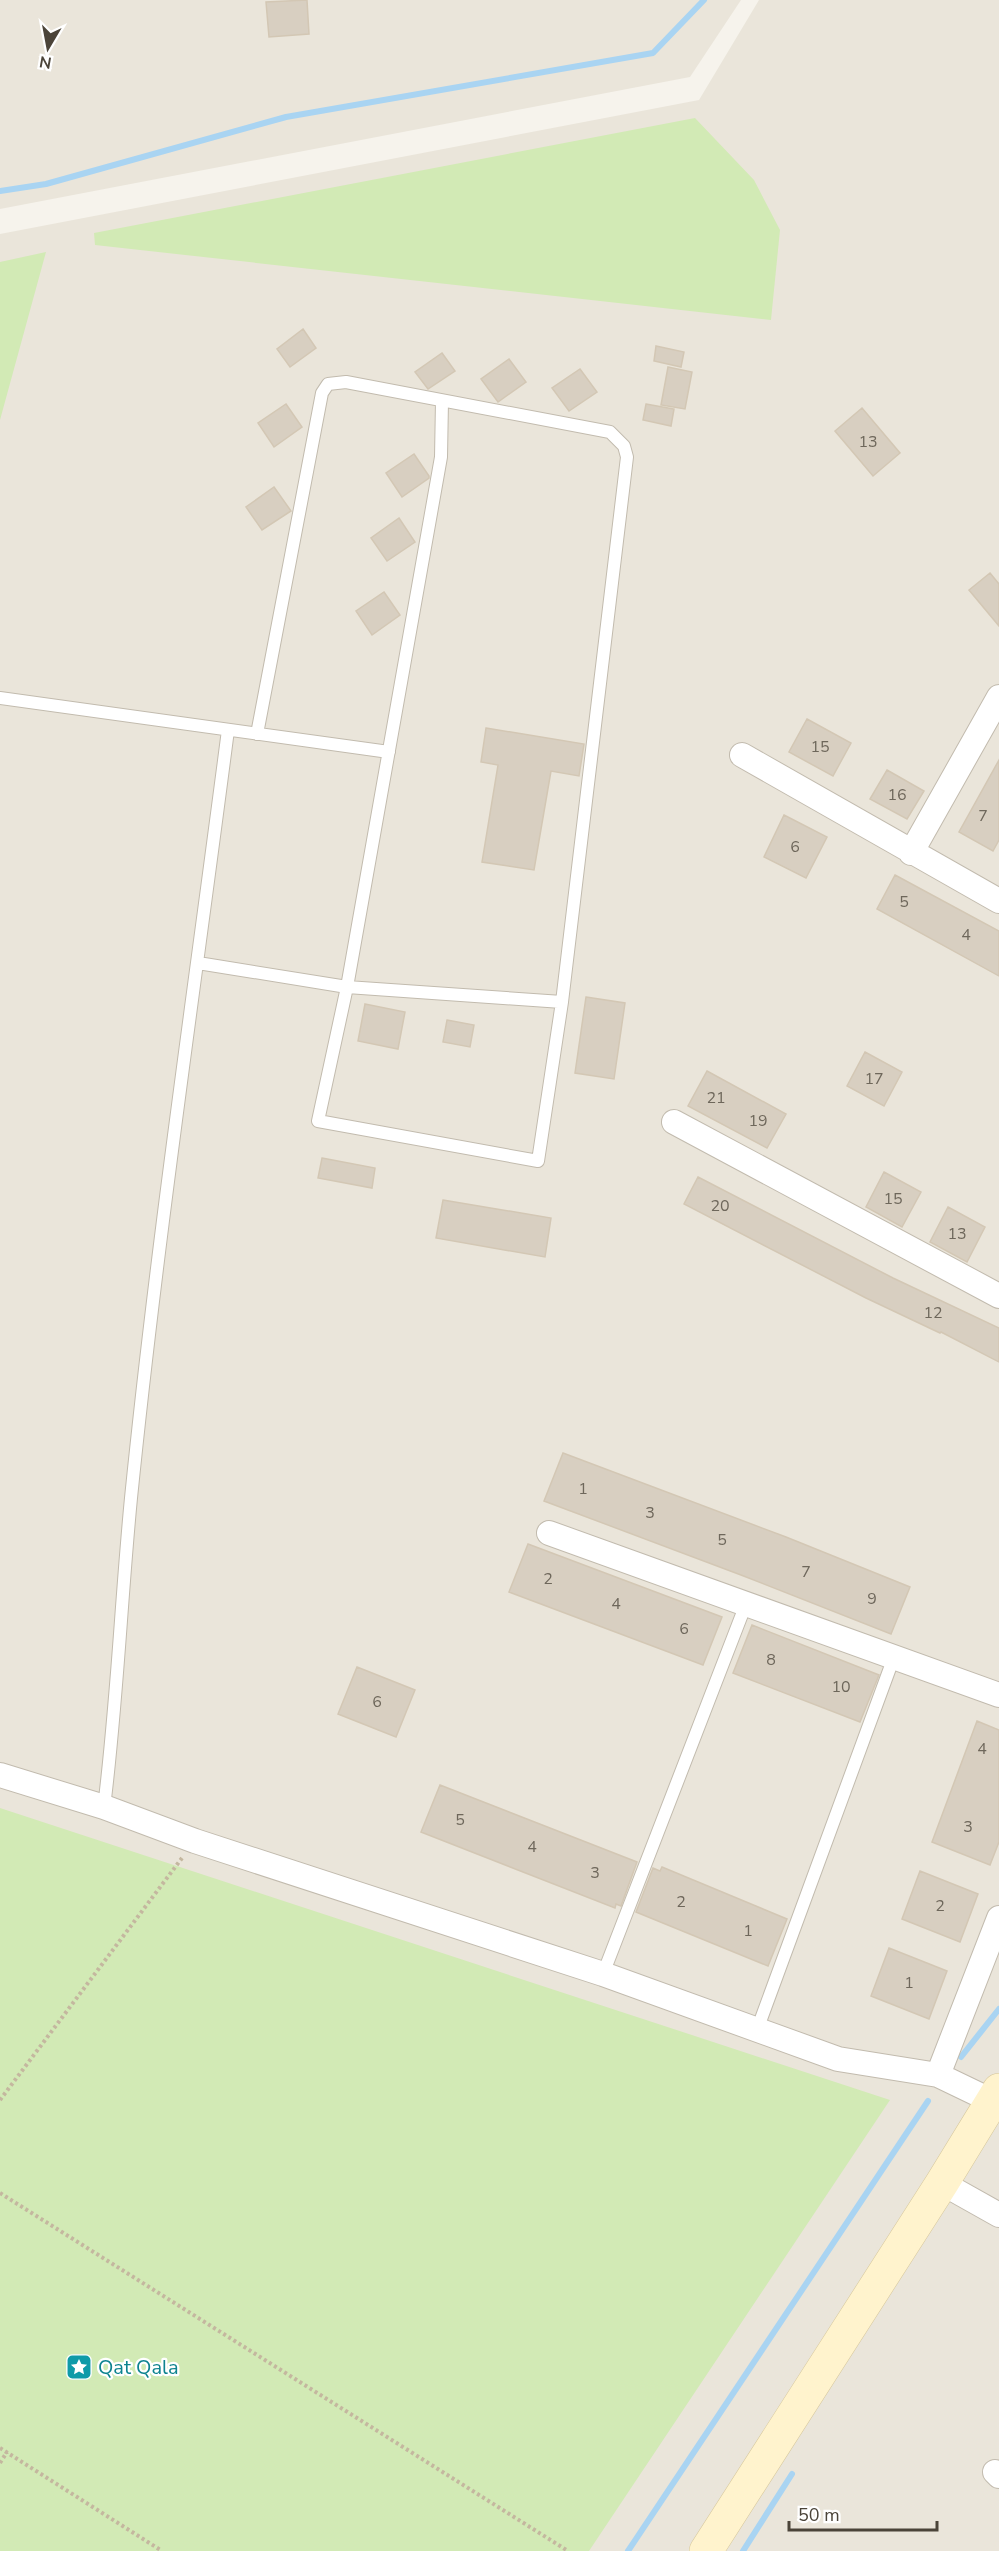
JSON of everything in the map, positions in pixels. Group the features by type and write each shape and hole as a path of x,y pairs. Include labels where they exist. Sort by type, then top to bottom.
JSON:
{"street":[{"path":"911,853 999,698"},
{"path":"742,754 911,853 999,901"},
{"path":"674,1122 999,1296"},
{"path":"549,1533 999,1695"},
{"path":"0,1775 104,1807 195,1840 603,1974 838,2059 938,2075 995,2095 942,2183 706,2551"},
{"path":"938,2075 999,1918"},
{"path":"942,2183 999,2215"}],"lane":[{"path":"258,734 321,393 328,384 345,382 610,432 624,446 627,456 562,1002 537,1161 318,1121 347,987 441,457 442,401"},
{"path":"0,698 389,752"},
{"path":"104,1807 114,1715 131,1499 228,730"},
{"path":"198,963 347,987 562,1002"},
{"path":"603,1974 746,1604"},
{"path":"757,2030 894,1657"}],"path":[{"path":"0,2100 195,1840"},
{"path":"0,2193 568,2551"},
{"path":"0,2448 162,2551"},
{"path":"0,2463 7,2452"}],"shaded area":[{"path":"0,0 741,0 690,77 0,209"},
{"path":"759,0 999,0 999,2551 0,2551 0,234 699,100"}],"green space":[{"path":"695,118 754,180 780,230 771,320 95,245 94,233"},
{"path":"46,252 0,420 0,262"},
{"path":"0,1808 890,2100 589,2551 0,2551"}],"building":[{"path":"307,0 309,34 269,37 266,2"},
{"path":"303,329 316,348 290,367 277,349"},
{"path":"656,346 684,352 681,367 654,361"},
{"path":"442,353 455,371 428,389 415,372"},
{"path":"509,359 526,382 498,402 481,379"},
{"path":"668,367 692,372 685,409 661,405"},
{"path":"580,369 597,392 569,411 552,388"},
{"path":"286,404 302,427 274,447 258,423"},
{"path":"646,404 674,409 671,426 643,420"},
{"path":"862,408 900,453 873,476 835,431"},
{"path":"414,454 429,478 402,497 386,473"},
{"path":"274,487 291,511 262,530 246,507"},
{"path":"399,518 415,542 387,561 371,538"},
{"path":"990,573 999,584 999,626 969,590"},
{"path":"384,592 400,615 372,635 356,611"},
{"path":"807,719 851,743 833,776 789,752"},
{"path":"486,728 584,744 579,776 551,771 534,870 482,862 498,765 481,762"},
{"path":"999,760 999,840 993,851 959,832"},
{"path":"887,770 924,791 907,819 870,799"},
{"path":"784,815 827,837 806,878 764,857"},
{"path":"895,875 999,931 999,976 877,909"},
{"path":"586,997 625,1003 614,1079 575,1073"},
{"path":"365,1004 405,1012 398,1049 358,1041"},
{"path":"447,1020 474,1025 470,1047 443,1042"},
{"path":"865,1052 902,1072 884,1106 847,1086"},
{"path":"707,1071 786,1114 767,1148 688,1106"},
{"path":"322,1158 375,1168 372,1188 318,1178"},
{"path":"884,1172 921,1192 902,1227 866,1207"},
{"path":"698,1177 893,1278 999,1328 999,1362 941,1332 866,1298 684,1204"},
{"path":"443,1200 551,1218 545,1257 436,1238"},
{"path":"948,1207 985,1227 967,1262 930,1242"},
{"path":"563,1453 786,1537 910,1587 891,1634 544,1501"},
{"path":"528,1544 722,1617 703,1665 509,1592"},
{"path":"752,1625 879,1675 860,1722 733,1673"},
{"path":"357,1667 415,1690 396,1737 338,1714"},
{"path":"977,1721 999,1730 999,1842 990,1865 932,1842"},
{"path":"440,1785 637,1862 621,1906 616,1904 615,1908 421,1832"},
{"path":"662,1867 787,1919 768,1966 636,1912 653,1868 660,1871"},
{"path":"920,1871 978,1894 960,1942 902,1919"},
{"path":"889,1948 947,1971 929,2019 871,1996"}],"waterway":[{"path":"0,191 46,184 286,117 653,53 704,0"},
{"path":"961,2057 999,2009"},
{"path":"628,2551 928,2101"},
{"path":"743,2551 792,2474"}],"place":[{"name":"Qat Qala","path":"79,2367"}]}
